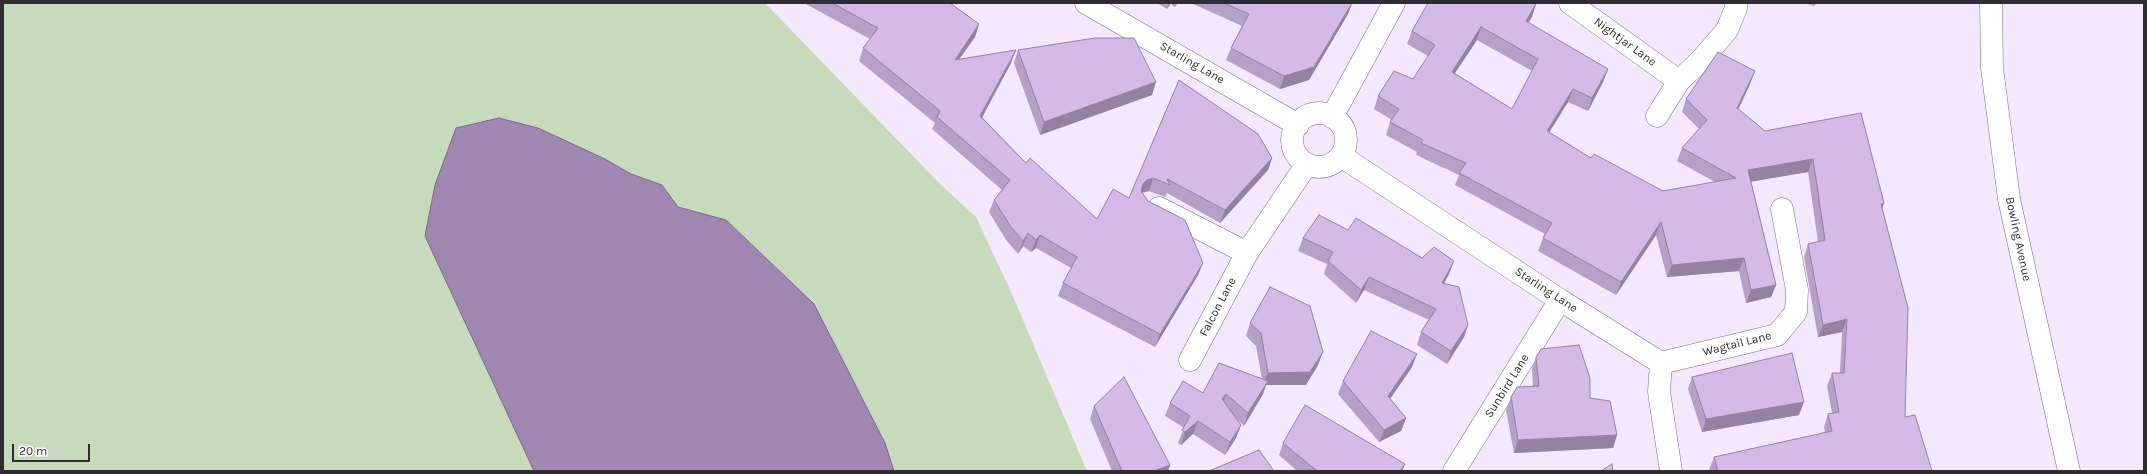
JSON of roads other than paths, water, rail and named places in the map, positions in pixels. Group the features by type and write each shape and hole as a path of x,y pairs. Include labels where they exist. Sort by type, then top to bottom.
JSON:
{"street":[{"name":"Starling Lane","path":"1086,3 1298,125"},
{"path":"1332,117 1394,3"},
{"name":"Nightjar Lane","path":"1570,3 1679,81"},
{"path":"1658,116 1679,81 1703,58 1726,30 1736,8 1736,3"},
{"name":"Bowling Avenue","path":"1991,3 1992,68 2009,199 2069,471"},
{"path":"1317,113 1332,117 1345,130 1345,148 1336,162 1322,167 1307,164 1300,158 1295,151 1294,133 1298,125 1310,115 1317,113"},
{"name":"Starling Lane","path":"1341,156 1560,300 1661,362"},
{"name":"Falcon Lane","path":"1190,360 1247,253 1307,164"},
{"path":"1149,203 1247,253"},
{"name":"Wagtail Lane","path":"1661,362 1777,335 1796,312 1797,290 1782,209"},
{"name":"Sunbird Lane","path":"1454,471 1560,300"},
{"path":"1661,362 1660,392 1671,471"}]}
